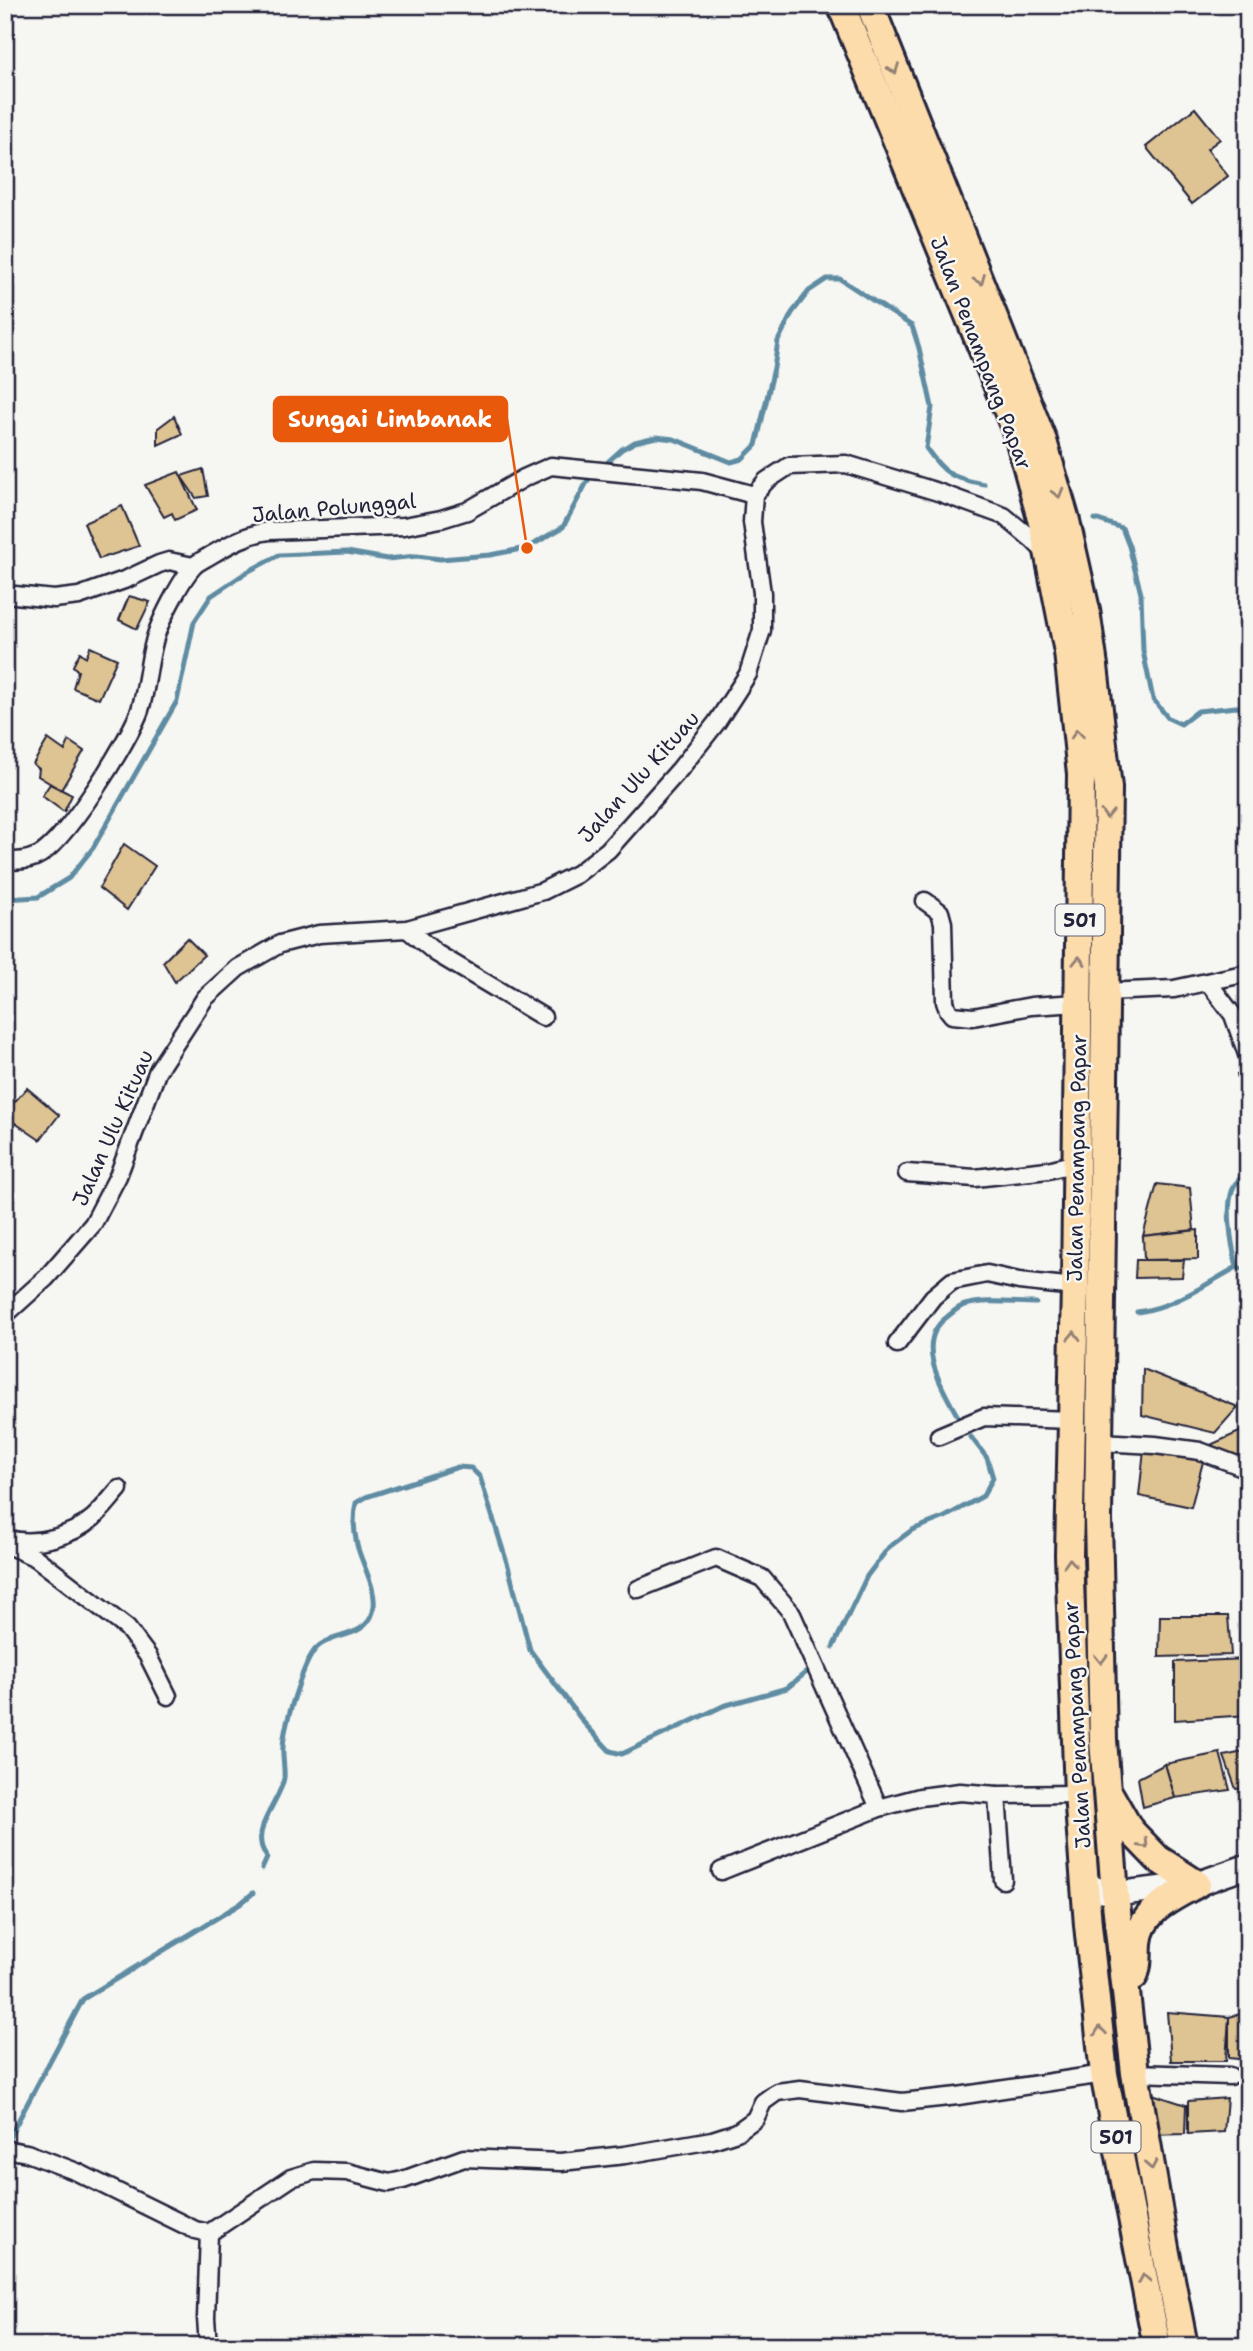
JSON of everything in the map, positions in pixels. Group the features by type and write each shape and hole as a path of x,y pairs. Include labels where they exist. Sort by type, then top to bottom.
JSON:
{"main road":[{"name":"Jalan Penampang Papar","path":"841,5 1019,438 1049,556 1068,652 1081,774 1076,1287 1069,1555 1079,1794 1084,1876 1104,2074 1157,2346"},
{"name":"Jalan Penampang Papar","path":"870,5 1043,441 1066,521 1086,610 1108,788 1098,1541 1103,1740 1115,1894 1135,2073 1184,2346"},
{"path":"1072,1392 1087,1363 1094,1360 1101,1362"},
{"path":"1107,1789 1130,1830 1158,1859 1197,1884"},
{"path":"1084,1876 1090,1886 1115,1894 1197,1884 1248,1867"},
{"path":"1125,1996 1138,1967 1138,1940 1144,1920 1165,1903 1197,1884"}],"street":[{"path":"754,495 766,481 789,467 846,464 938,492 1004,516 1049,556"},
{"name":"Jalan Polunggal","path":"5,861 38,856 55,843 75,818 106,772 140,710 154,639 174,596 193,566 252,533 404,526 429,521 467,511 524,478 551,466 702,481 754,495"},
{"path":"1004,516 1026,509 1033,491"},
{"name":"Jalan Ulu Kituau","path":"5,1315 55,1269 93,1224 118,1176 158,1070 205,998 238,968 279,944 319,934 407,929 543,891 577,874 608,850 680,769 717,722 748,674 762,630 762,593 752,522 754,495"},
{"path":"5,594 54,599 79,596 169,561 193,566"},
{"path":"925,901 940,912 943,923 945,1002 952,1015 973,1017 1031,1006 1078,1003"},
{"path":"407,929 436,953 543,1017"},
{"path":"1104,992 1174,989 1248,973"},
{"path":"1208,982 1233,1015 1248,1057"},
{"path":"907,1173 975,1178 1048,1170 1076,1163"},
{"path":"897,1344 933,1297 951,1281 988,1274 1019,1281 1076,1287"},
{"path":"939,1436 984,1417 1071,1420"},
{"path":"1099,1442 1200,1451 1248,1469"},
{"path":"5,1541 44,1541 70,1531 92,1519 120,1489"},
{"path":"5,1541 36,1558 127,1628 148,1656 168,1696"},
{"path":"638,1589 716,1558 762,1578 791,1612 879,1808"},
{"path":"722,1871 879,1808 920,1797 960,1792 997,1795 1079,1794"},
{"path":"997,1795 1003,1880"},
{"path":"1135,2073 1230,2076"},
{"path":"5,2149 56,2163 195,2230 209,2233 291,2178 314,2171 347,2172 390,2183 464,2158 561,2162 625,2155 712,2140 737,2132 755,2119 763,2102 777,2092 800,2089 902,2102 1104,2074"},
{"path":"208,2346 206,2318 209,2233"}],"building":[{"path":"1195,108 1220,139 1207,149 1228,176 1192,204 1146,147"},
{"path":"174,416 182,434 158,445 158,428"},
{"path":"203,469 208,496 196,498 181,476"},
{"path":"179,472 197,510 175,520 172,513 164,517 145,485"},
{"path":"122,506 139,546 99,559 84,523"},
{"path":"129,596 150,602 137,629 119,620"},
{"path":"90,647 117,659 99,699 73,688 78,671 73,666 80,652 86,657"},
{"path":"48,739 65,751 69,741 84,751 61,790 38,776 39,769 33,764"},
{"path":"50,784 72,795 64,812 42,796"},
{"path":"124,844 155,866 127,910 99,888"},
{"path":"187,938 204,955 175,982 163,962"},
{"path":"1248,1070 1248,1095 1243,1097 1237,1074"},
{"path":"27,1088 59,1115 40,1140 15,1123 10,1127 5,1123 5,1108 8,1109"},
{"path":"1157,1184 1190,1188 1194,1230 1143,1236"},
{"path":"1198,1230 1198,1259 1144,1260 1143,1236"},
{"path":"1136,1260 1184,1260 1182,1277 1135,1278"},
{"path":"1143,1369 1238,1407 1215,1433 1142,1415"},
{"path":"1246,1429 1248,1465 1206,1447"},
{"path":"1144,1450 1204,1458 1191,1507 1139,1496"},
{"path":"1160,1616 1228,1616 1231,1655 1159,1657"},
{"path":"1248,1659 1248,1715 1175,1720 1175,1662"},
{"path":"1248,1751 1248,1788 1236,1789 1224,1756"},
{"path":"1220,1753 1230,1790 1175,1798 1165,1764"},
{"path":"1165,1764 1175,1798 1143,1807 1138,1778"},
{"path":"1167,2012 1229,2017 1226,2061 1171,2061"},
{"path":"1248,2012 1248,2060 1229,2058 1229,2017"},
{"path":"1143,2091 1186,2105 1185,2134 1150,2135"},
{"path":"1227,2098 1224,2132 1188,2134 1188,2101"}],"waterway":[{"path":"602,467 622,449 635,442 656,437 674,439 731,462 742,459 756,445 778,341 792,313 809,291 827,279 840,279 912,326 932,407 926,448 950,474 984,484"},
{"path":"5,899 38,897 69,878 93,848 177,701 194,622 211,596 279,555 347,552 387,559 417,556 440,559 490,555 527,548 563,527 588,480 595,473"},
{"path":"1095,519 1122,528 1129,546 1141,594 1143,651 1153,699 1168,718 1181,724 1198,711 1248,708"},
{"path":"1248,1171 1232,1191 1229,1212 1237,1267 1248,1271"},
{"path":"1137,1312 1163,1306 1237,1267"},
{"path":"957,1415 938,1379 931,1352 937,1327 960,1307 973,1303 1036,1303"},
{"path":"833,1647 867,1576 889,1547 912,1530 945,1517 983,1496 993,1478 987,1458 971,1437"},
{"path":"262,1869 267,1858 262,1847 262,1827 282,1786 284,1738 304,1670 320,1645 355,1632 369,1621 373,1612 374,1596 357,1545 354,1524 356,1503 366,1497 458,1467 471,1468 480,1477 508,1566 530,1650 584,1723 610,1751 622,1754 723,1706 787,1688 809,1670"},
{"path":"9,2138 83,1999 240,1904 253,1893"}],"place":[{"name":"Sungai Limbanak","path":"527,548"}]}
